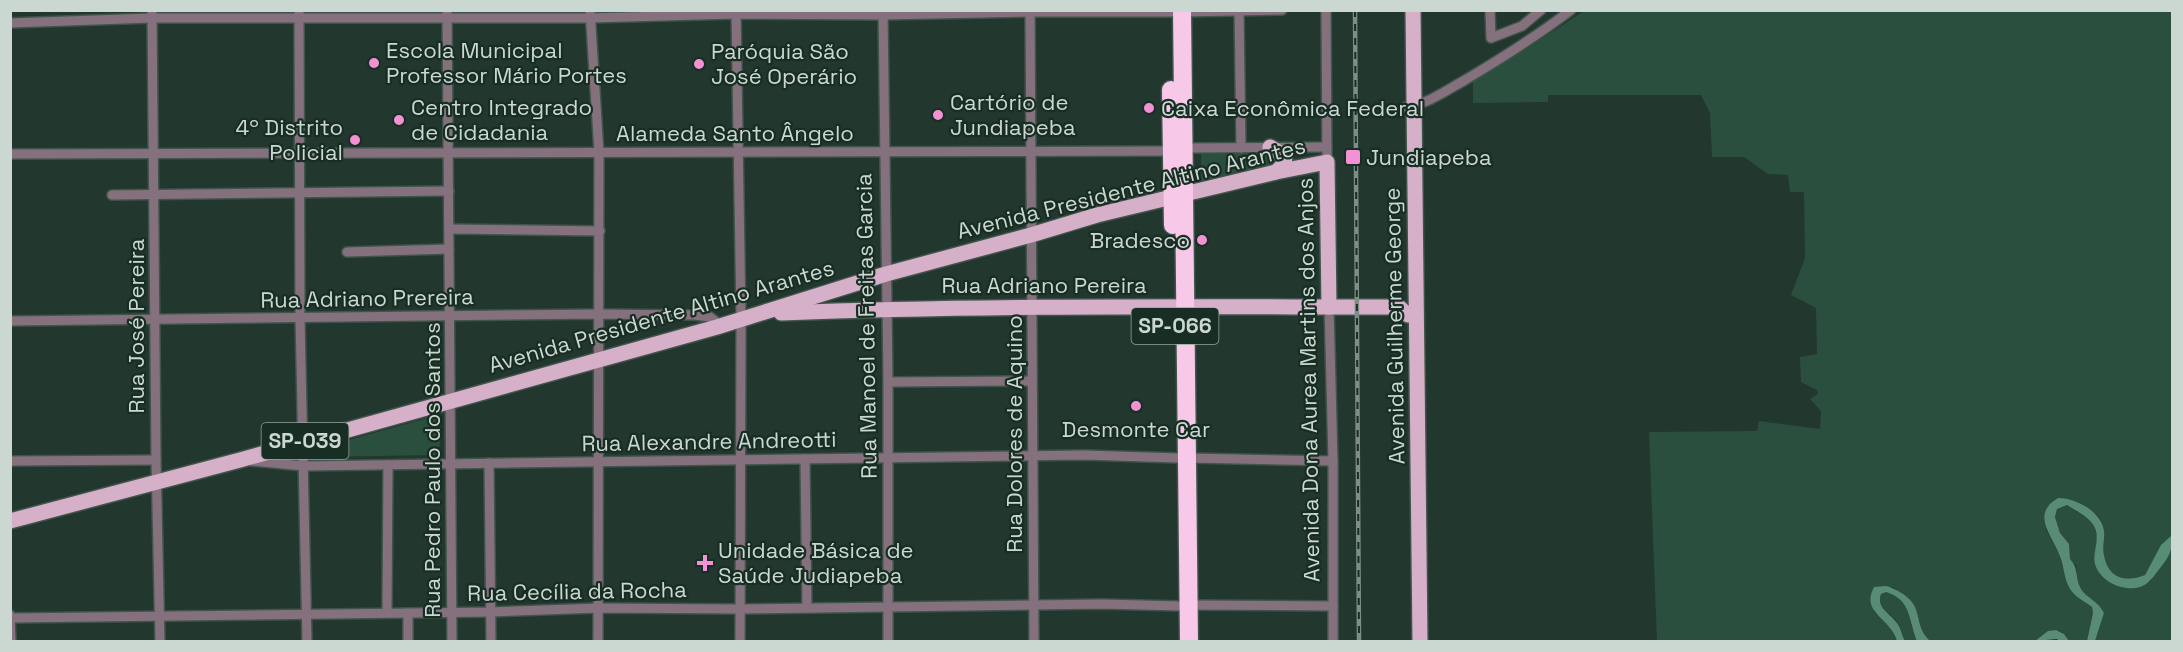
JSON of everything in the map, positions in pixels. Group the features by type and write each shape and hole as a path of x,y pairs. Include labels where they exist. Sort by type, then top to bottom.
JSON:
{"highway":[{"name":"SP-066","path":"1177,11 1185,605 1189,642"},
{"name":"SP-066","path":"1179,642 1185,605"}],"main road":[{"name":"Avenida Guilherme George","path":"1406,10 1410,106 1419,642"},
{"name":"Avenida Guilherme George","path":"1410,642 1405,307 1413,10"},
{"path":"1270,147 1285,156 1284,164 1276,172"},
{"name":"Avenida Presidente Altino Arantes","path":"10,521 240,460 717,327 886,274 1097,215 1276,172 1327,155"},
{"name":"Avenida Dona Aurea Martins dos Anjos","path":"1327,155 1329,307"},
{"name":"Rua Adriano Pereira","path":"760,314 887,309 1180,306 1405,307"}],"street":[{"path":"10,23 152,14 1282,10"},
{"name":"Avenida Dona Aurea Martins dos Anjos","path":"1326,10 1327,155"},
{"path":"1490,10 1491,38 1522,27 1541,10"},
{"path":"1410,106 1434,98 1509,54 1571,10"},
{"name":"Rua Dolores de Aquino","path":"1030,11 1034,642"},
{"path":"1239,11 1241,148"},
{"path":"736,13 741,320 740,642"},
{"name":"Rua Manoel de Freitas Garcia","path":"883,13 888,382 888,642"},
{"name":"Rua José Pereira","path":"152,14 159,642"},
{"name":"Rua Pedro Paulo dos Santos","path":"447,14 452,642"},
{"path":"590,14 599,153 600,231 598,642"},
{"path":"299,15 300,318 307,642"},
{"name":"Alameda Santo Ângelo","path":"10,154 1031,152 1270,147 1327,155"},
{"path":"112,195 449,192"},
{"path":"449,228 600,231"},
{"path":"347,252 449,249"},
{"name":"Avenida Dona Aurea Martins dos Anjos","path":"1329,307 1333,461 1333,642"},
{"name":"Rua Adriano Prereira","path":"10,321 599,314 694,315 710,317 715,321 717,327"},
{"path":"888,382 1032,381"},
{"name":"Rua Alexandre Andreotti","path":"240,460 304,466 1033,456 1333,461"},
{"path":"806,459 807,608"},
{"path":"10,461 156,460"},
{"path":"489,463 491,642"},
{"path":"387,613 388,465"},
{"name":"Rua Cecília da Rocha","path":"10,616 491,612 599,608 740,609 1034,605 1333,606"},
{"path":"408,613 408,642"},
{"path":"10,616 11,642"}],"shaded area":[{"path":"1584,11 2172,11 2172,535 2161,545 2145,575 2131,578 2118,577 2113,574 2106,563 2103,550 2104,530 2101,520 2089,510 2058,498 2046,529 2059,554 2068,586 2074,594 2092,607 2093,613 2087,641 2069,641 2061,632 2053,630 2035,641 1930,641 1919,628 1913,603 1893,587 1874,587 1874,612 1890,627 1897,641 1657,641 1649,432 1757,431 1759,421 1820,429 1821,411 1810,399 1818,394 1817,390 1801,382 1800,357 1817,354 1816,308 1791,295 1805,258 1804,192 1790,192 1788,175 1768,174 1744,157 1712,157 1710,113 1701,95 1548,95 1548,102 1473,103 1473,80"},
{"path":"1267,152 1279,160 1273,165 1201,182 1201,154"},
{"path":"431,417 439,421 440,430 440,443 435,455 317,457 317,449"},
{"path":"2058,498 2080,503 2098,518 2104,531 2103,552 2106,563 2113,574 2118,577 2131,578 2145,575 2161,545 2172,535 2169,555 2150,581 2140,587 2120,587 2107,581 2095,564 2096,533 2093,524 2067,505 2057,509 2055,517 2060,533 2069,544 2070,559 2075,566 2080,587 2104,613 2095,641 2087,641 2093,613 2092,607 2070,589 2061,558 2045,524 2046,511 2050,504"},
{"path":"2067,505 2088,519 2095,527 2097,536 2095,555 2105,579 2150,582 2172,550 2172,641 2095,641 2104,613 2098,604 2081,590 2076,565 2070,560 2069,544 2060,533 2055,517 2057,509"},
{"path":"1886,586 1902,593 1912,602 1921,628 1930,641 1917,641 1905,605 1901,600 1886,592 1881,594 1880,603 1898,625 1905,641 1897,641 1894,633 1871,603 1874,587"},
{"path":"1886,592 1895,596 1906,606 1918,641 1905,641 1897,622 1880,603 1881,594"},
{"path":"2056,630 2064,634 2069,641 2057,639 2035,641 2048,631"}],"railway":[{"path":"1355,10 1359,642"}],"place":[{"name":"Escola Municipal Professor Mário Portes","path":"374,63"},
{"name":"Paróquia São José Operário","path":"699,64"},
{"name":"Caixa Econômica Federal","path":"1149,108"},
{"name":"Cartório de Jundiapeba","path":"938,115"},
{"name":"Centro Integrado de Cidadania","path":"399,120"},
{"name":"4º Distrito Policial","path":"355,140"},
{"name":"Jundiapeba","path":"1353,157"},
{"name":"Bradesco","path":"1202,240"},
{"name":"Desmonte Car","path":"1136,406"},
{"name":"Unidade Básica de Saúde Judiapeba","path":"705,563"}]}
